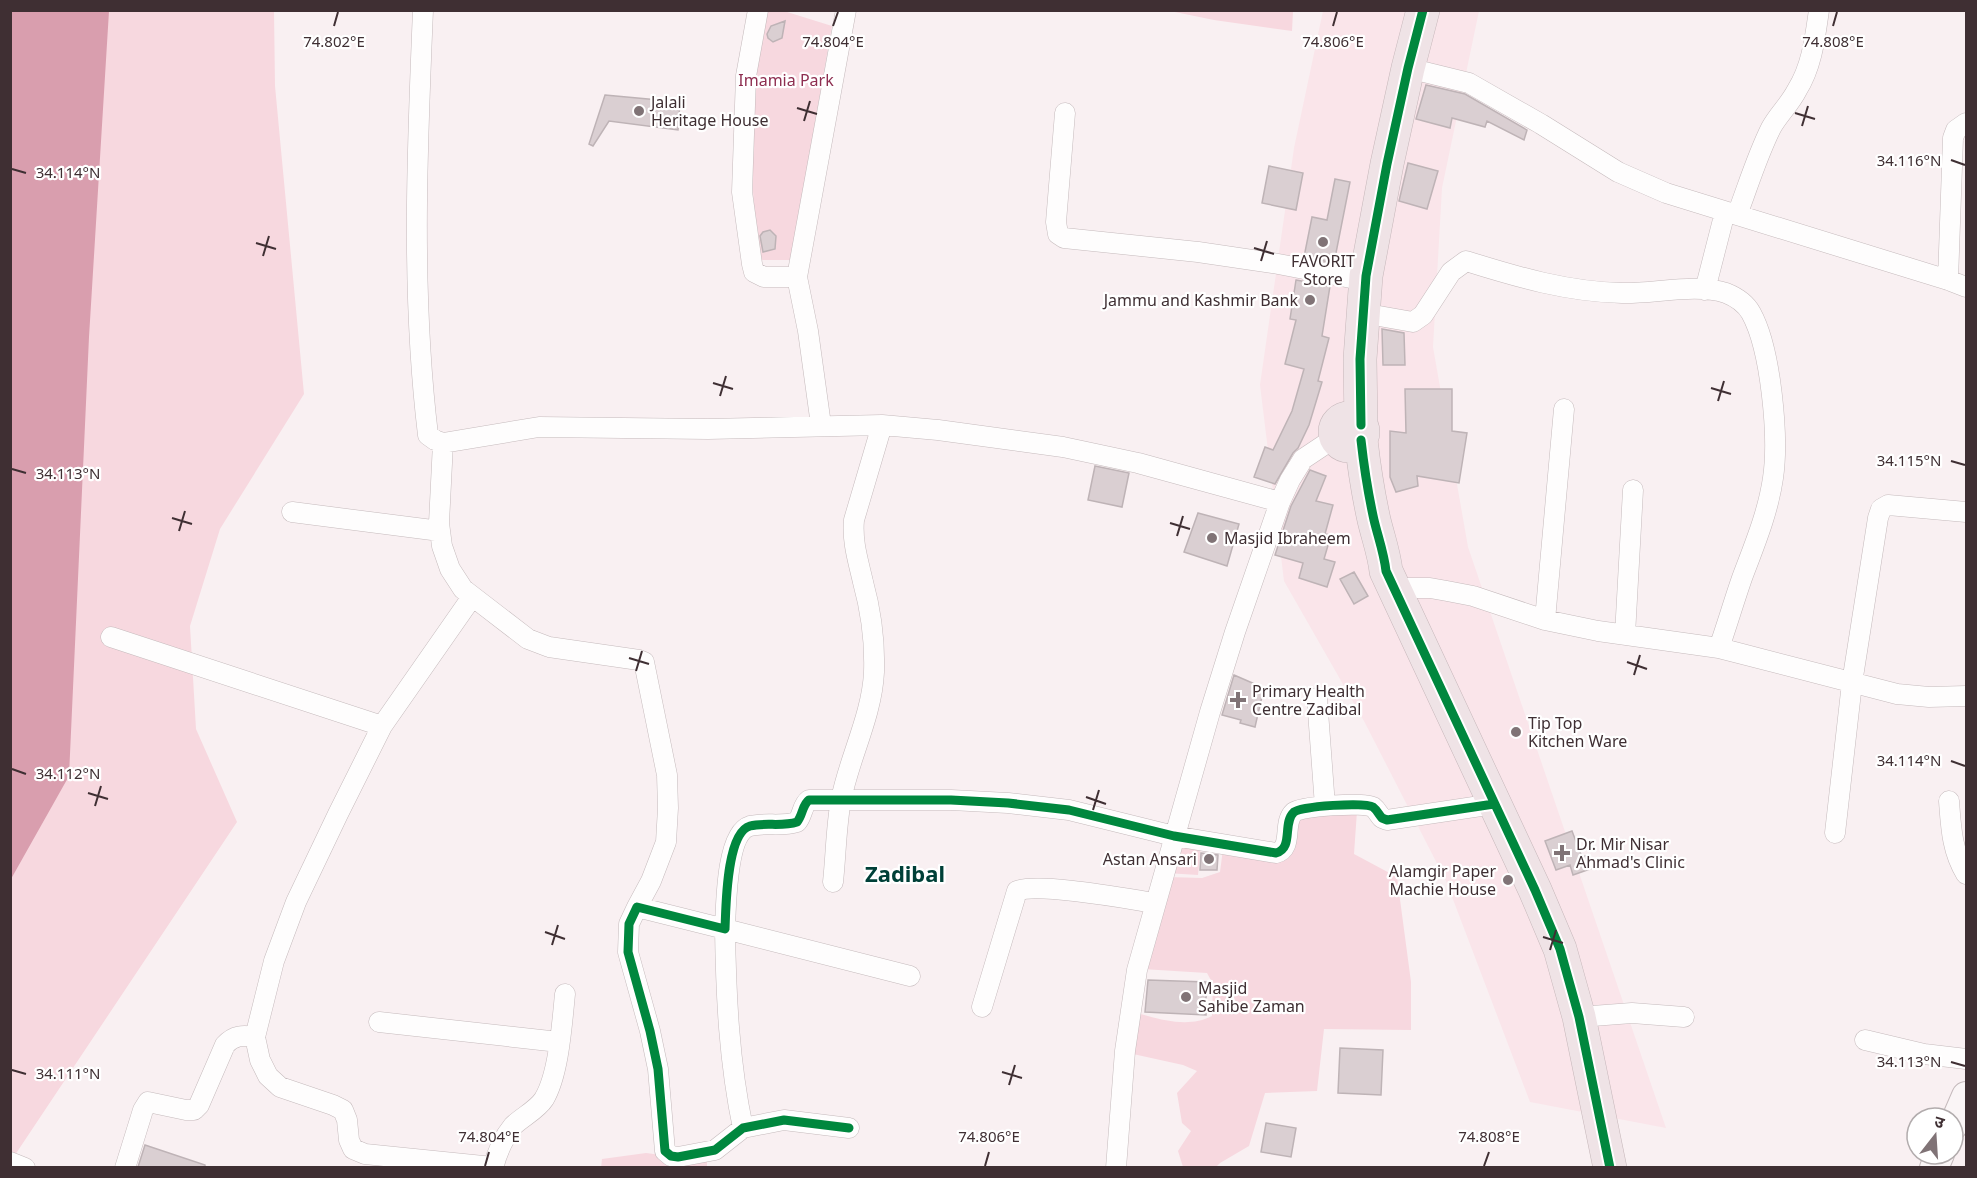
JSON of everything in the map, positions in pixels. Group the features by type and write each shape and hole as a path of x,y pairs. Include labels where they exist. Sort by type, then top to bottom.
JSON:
{"highway":[{"path":"1409,10 1393,64 1351,278 1342,359 1348,433 1366,476 1389,580 1560,949 1579,1017 1610,1167"},
{"path":"1348,433 1366,276 1387,164 1423,10"}],"street":[{"path":"423,10 418,124 419,331 428,435 435,440 443,443 539,427 708,429 882,425 1063,447 1137,463 1280,502"},
{"path":"759,10 746,76 742,192 752,264 754,272 764,277 797,277"},
{"path":"1705,290 1731,213 1773,125 1804,79 1814,45 1819,10"},
{"path":"820,425 808,331 797,277 840,12"},
{"path":"1408,68 1469,83 1618,172 1666,193 1957,284 1953,138 1956,130 1966,123"},
{"path":"1065,113 1056,222 1058,234 1064,238 1198,252 1351,278"},
{"path":"1362,313 1413,322 1423,315 1451,272 1466,261 1526,279 1589,291 1622,294 1705,290 1726,293 1746,306 1765,351 1774,437 1773,477 1767,504 1719,648"},
{"path":"1545,620 1564,410"},
{"path":"833,882 841,800 868,706 874,675 871,618 852,534 882,425"},
{"path":"1116,1167 1128,1028 1137,970 1235,632 1280,502 1290,480 1304,459 1348,433"},
{"path":"443,443 440,531 442,546 450,569 463,589 528,639 549,647 644,662 667,775 668,808 666,842 651,881 629,924 628,952 650,1031 658,1070 665,1151 671,1156 716,1159 743,1128 784,1120 849,1128"},
{"path":"1626,635 1633,490"},
{"path":"1835,833 1852,683 1881,509 1888,505 1966,512"},
{"path":"292,512 440,531"},
{"path":"1389,580 1473,596 1545,620 1626,635 1719,648 1898,694 1929,697 1966,696"},
{"path":"472,597 382,726 296,902 274,962 255,1037 260,1060 268,1076 280,1087 343,1110 353,1149 365,1154 493,1167 501,1144 514,1126 544,1100 552,1079 565,994"},
{"path":"111,637 382,726"},
{"path":"1317,698 1325,806"},
{"path":"743,1128 734,1087 726,980 725,929 728,878 740,834 749,826 797,822 809,800 951,800 1008,803 1069,810 1174,837 1276,853 1285,847 1294,812 1325,806 1369,806 1387,820 1494,804"},
{"path":"1949,801 1952,841 1958,861 1966,874"},
{"path":"982,1006 1017,891 1025,888 1052,890 1109,895 1155,903"},
{"path":"637,907 910,976"},
{"path":"1579,1017 1632,1013 1684,1017"},
{"path":"379,1022 559,1042"},
{"path":"125,1167 143,1110 148,1102 194,1110 199,1105 225,1045 231,1038 255,1037"},
{"path":"1865,1040 1915,1052 1966,1059"},
{"path":"10,1162 25,1167"}],"shaded area":[{"path":"11,10 109,11 89,337 69,776 11,879"},
{"path":"1323,11 1479,11 1442,188 1433,347 1468,547 1666,1128 1530,1102 1446,881 1364,721 1284,581 1260,385 1294,148"}],"green space":[{"path":"11,11 274,11 275,86 304,394 220,529 190,626 196,729 237,822 11,1161"},
{"name":"Imamia Park","path":"762,11 784,11 832,26 791,260 758,260 749,137"},
{"path":"1170,11 1293,11 1292,31 1214,20"},
{"path":"1357,811 1354,854 1397,877 1411,982 1411,1030 1324,1029 1317,1091 1265,1093 1249,1146 1216,1167 1183,1167 1178,1151 1191,1131 1182,1123 1177,1093 1197,1071 1183,1065 1133,1054 1137,1013 1184,1022 1194,1022 1212,1016 1213,984 1207,973 1142,969 1168,877 1202,878 1220,872 1223,849 1273,858 1300,814"},
{"path":"1175,839 1201,847 1198,875 1166,873"},
{"path":"646,1153 707,1161 707,1167 601,1168 602,1159"}],"building":[{"path":"785,21 782,38 773,42 767,34 771,26"},
{"path":"1426,85 1465,94 1527,130 1524,140 1487,121 1485,127 1452,118 1450,128 1416,119"},
{"name":"Jalali Heritage House","path":"605,95 680,102 678,130 609,121 593,146 589,144"},
{"path":"1408,163 1438,171 1427,209 1399,201"},
{"path":"1269,166 1303,173 1296,210 1262,203"},
{"name":"FAVORIT Store","path":"1335,179 1350,182 1334,263 1304,257 1312,217 1327,220"},
{"path":"770,230 776,236 775,249 763,252 760,236 763,232"},
{"path":"1296,280 1330,286 1322,336 1329,338 1318,381 1322,382 1309,425 1298,448 1275,484 1254,477 1265,447 1273,450 1292,411 1304,369 1285,364 1296,320 1290,319"},
{"path":"1382,329 1404,333 1405,365 1383,365"},
{"path":"1405,389 1452,389 1452,431 1467,433 1459,483 1417,476 1418,486 1396,492 1390,477 1390,431 1406,433"},
{"path":"1095,466 1129,473 1122,507 1088,500"},
{"path":"1310,470 1326,476 1316,501 1333,505 1325,534 1331,535 1324,559 1335,562 1327,587 1299,578 1303,563 1275,555 1291,506"},
{"name":"Masjid Ibraheem","path":"1198,513 1239,524 1227,566 1184,552"},
{"path":"1354,572 1368,596 1354,604 1340,579"},
{"name":"Primary Health Centre Zadibal","path":"1234,675 1264,688 1255,727 1222,715"},
{"path":"1572,831 1582,857 1589,855 1593,868 1573,875 1570,865 1556,870 1545,841"},
{"name":"Astan Ansari","path":"1201,853 1218,855 1217,870 1200,870"},
{"name":"Masjid Sahibe Zaman","path":"1148,980 1206,982 1206,1015 1145,1012"},
{"path":"1340,1048 1383,1050 1381,1095 1338,1093"},
{"path":"1266,1123 1296,1128 1291,1157 1261,1152"},
{"path":"145,1145 205,1165 205,1167 138,1167"}],"cycle path":[{"path":"1361,425 1360,359 1366,276 1387,164 1423,10"},
{"path":"1361,440 1370,500 1386,571 1535,890 1560,949 1579,1017 1610,1168"},
{"path":"849,1128 784,1120 743,1128 715,1150 678,1157 671,1156 665,1151 658,1069 628,952 629,924 637,907 725,929 727,889 732,856 736,842 742,832 750,826 797,822 809,800 951,800 1008,803 1069,810 1174,836 1276,853 1285,846 1289,822 1294,812 1299,810 1333,805 1368,806 1373,807 1382,818 1387,820 1494,804"}],"place":[{"name":"Jalali Heritage House","path":"639,111"},
{"name":"FAVORIT Store","path":"1323,242"},
{"name":"Jammu and Kashmir Bank","path":"1310,300"},
{"name":"Masjid Ibraheem","path":"1212,538"},
{"name":"Primary Health Centre Zadibal","path":"1238,700"},
{"name":"Tip Top Kitchen Ware","path":"1516,732"},
{"name":"Dr. Mir Nisar Ahmad's Clinic","path":"1562,853"},
{"name":"Astan Ansari","path":"1209,859"},
{"name":"Alamgir Paper Machie House","path":"1508,880"},
{"name":"Masjid Sahibe Zaman","path":"1186,997"}],"district":[{"name":"Zadibal","path":"905,874"}]}
